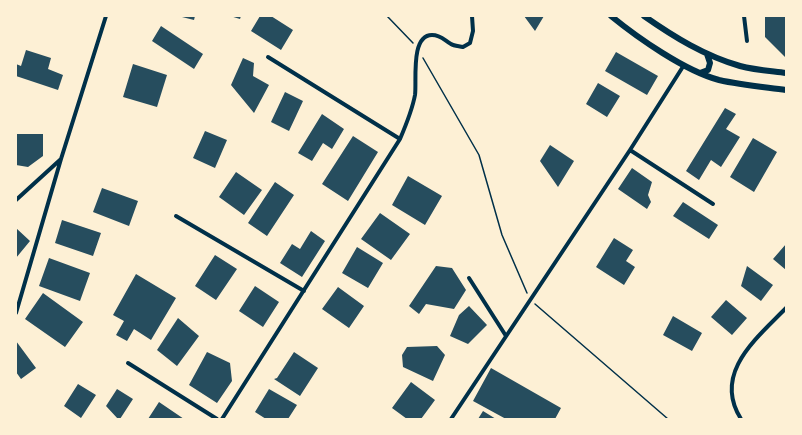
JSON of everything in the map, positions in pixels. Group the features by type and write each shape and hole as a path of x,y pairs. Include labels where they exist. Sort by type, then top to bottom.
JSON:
{"street":[{"path":"16,313 61,159 106,16"},
{"path":"222,419 400,139 410,116 415,93 418,48 422,39 431,35 442,37 452,45 463,47 470,43 473,31 472,16"},
{"path":"611,16 656,48 700,73 718,79 786,90"},
{"path":"644,16 666,32 707,54 741,66 786,73"},
{"path":"744,16 747,40"},
{"path":"700,73 708,70 710,63 707,54"},
{"path":"268,56 400,139"},
{"path":"451,419 630,150 684,65"},
{"path":"630,150 713,204"},
{"path":"16,200 61,159"},
{"path":"176,216 304,291"},
{"path":"469,278 506,336"},
{"path":"741,419 734,401 731,387 734,370 743,354 786,308"},
{"path":"128,363 217,419"}],"path":[{"path":"386,16 418,48 479,155 502,235 530,300 668,419"}],"building":[{"path":"178,16 195,16 194,20"},
{"path":"230,16 241,16 240,19"},
{"path":"260,16 271,16 293,30 281,50 251,31"},
{"path":"524,16 544,16 535,31"},
{"path":"765,16 786,16 786,58 765,37"},
{"path":"161,26 203,54 194,69 152,41"},
{"path":"26,50 51,58 48,69 63,75 58,90 16,76 16,64 21,66"},
{"path":"616,52 658,76 647,95 605,71"},
{"path":"243,58 254,63 253,76 269,85 254,113 231,85"},
{"path":"133,64 167,75 157,107 123,97"},
{"path":"598,83 620,96 607,117 586,104"},
{"path":"285,92 303,101 289,131 271,122"},
{"path":"725,108 736,114 726,129 740,137 721,167 711,160 699,180 686,171"},
{"path":"322,114 344,129 332,149 323,143 312,161 298,153"},
{"path":"205,131 227,140 215,168 193,158"},
{"path":"16,134 43,134 43,156 28,167 16,165"},
{"path":"353,136 378,152 348,201 322,184"},
{"path":"753,138 777,152 754,192 730,177"},
{"path":"550,145 574,161 558,187 540,161"},
{"path":"632,168 652,182 648,195 651,202 647,209 618,189"},
{"path":"236,172 262,190 244,215 219,197"},
{"path":"408,176 442,196 425,225 392,205"},
{"path":"275,182 294,195 267,236 248,223"},
{"path":"102,188 138,201 129,226 93,212"},
{"path":"683,202 718,225 709,239 673,216"},
{"path":"380,213 410,234 391,260 361,239"},
{"path":"62,220 101,233 93,256 55,243"},
{"path":"16,228 30,241 16,258"},
{"path":"311,231 325,241 302,277 280,263 292,244 300,249"},
{"path":"614,238 633,250 626,261 635,267 624,285 596,267"},
{"path":"786,244 786,270 773,259"},
{"path":"357,247 383,263 368,288 342,273"},
{"path":"215,255 237,269 216,300 195,286"},
{"path":"49,258 90,273 80,301 39,286"},
{"path":"436,266 452,268 466,290 454,309 426,304 419,314 409,306"},
{"path":"747,266 773,285 761,301 741,286"},
{"path":"136,274 176,298 151,340 134,329 127,341 116,335 124,321 113,315"},
{"path":"255,286 279,302 263,327 239,311"},
{"path":"338,287 364,306 349,328 322,309"},
{"path":"43,293 83,322 65,347 25,319"},
{"path":"726,300 747,318 732,335 711,317"},
{"path":"469,306 487,325 468,344 450,336 459,315"},
{"path":"673,316 702,333 692,351 663,335"},
{"path":"178,318 199,336 177,366 157,350"},
{"path":"16,341 36,368 21,379 16,372"},
{"path":"437,346 445,355 433,381 403,367 402,355 407,347"},
{"path":"207,352 230,363 232,381 217,403 189,385"},
{"path":"294,352 318,368 300,396 274,379 277,378"},
{"path":"491,368 561,408 555,419 506,419 473,401"},
{"path":"411,382 435,400 421,419 407,419 392,408"},
{"path":"78,384 96,395 81,418 64,406"},
{"path":"117,389 133,399 120,419 118,419 106,406"},
{"path":"269,389 297,405 288,419 266,419 255,412"},
{"path":"159,402 184,419 148,419"},
{"path":"483,411 496,419 478,419"}]}
